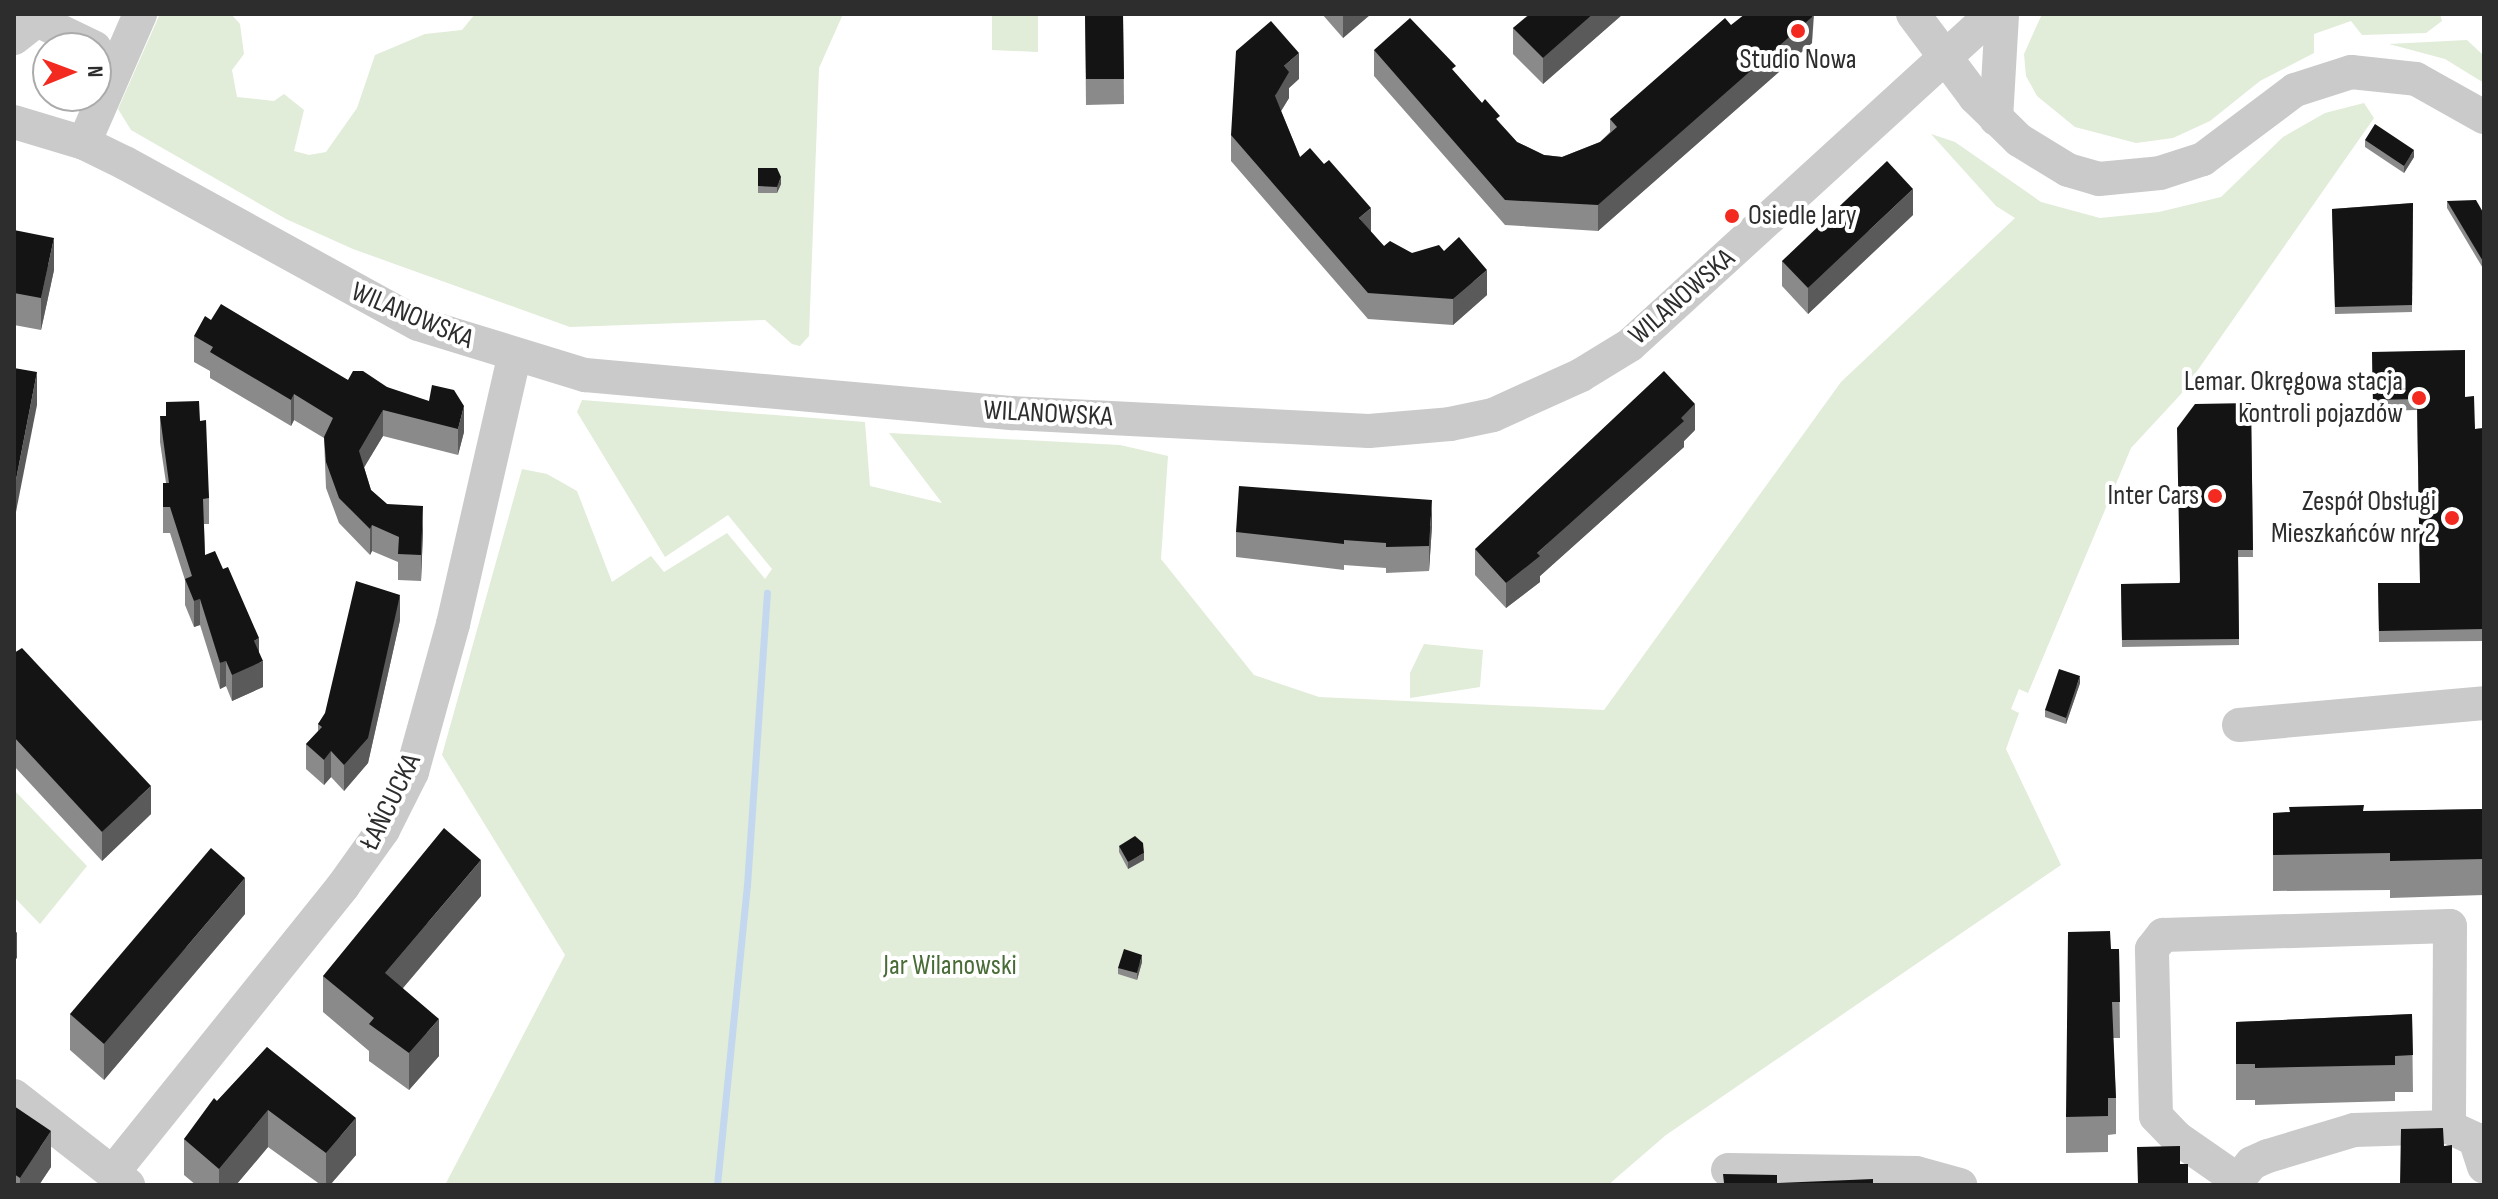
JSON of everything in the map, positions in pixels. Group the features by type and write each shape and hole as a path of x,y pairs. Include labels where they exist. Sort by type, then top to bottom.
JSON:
{"street":[{"path":"112,44 140,14"},
{"path":"1913,14 1996,119 2040,155 2099,179 2160,173 2203,159 2295,90 2351,72 2416,79 2484,117"},
{"name":"WILANOWSKA","path":"14,122 84,143 374,304 514,357 585,375 667,386 1013,413 1369,431 1450,424 1493,415 1569,381 1630,345 1993,14"},
{"path":"1996,119 2002,14"},
{"path":"30,24 51,32"},
{"path":"84,143 91,112"},
{"name":"ŁAŃCUCKA","path":"121,1178 343,886 383,830 412,772 453,624 514,357"},
{"path":"2239,725 2484,703"},
{"path":"2449,1127 2450,926 2163,935 2152,949 2156,1116 2177,1138 2235,1182 2252,1163 2328,1134 2449,1127 2475,1139 2484,1167"},
{"path":"14,1096 121,1178"},
{"path":"1728,1170 1916,1173 1960,1185"}],"green space":[{"path":"231,14 240,24 244,54 232,70 237,97 274,101 284,94 304,110 294,151 309,155 326,152 357,108 375,55 425,34 462,30 475,14 843,14 819,68 809,336 800,346 792,344 765,320 570,327 353,249 286,219 131,130 118,109 159,16"},
{"path":"992,14 1038,14 1038,52 992,50"},
{"path":"2042,14 2440,14 2442,21 2426,33 2362,35 2351,21 2314,34 2314,53 2260,81 2210,121 2173,138 2136,143 2075,127 2037,96 2026,76 2024,54"},
{"path":"2467,40 2484,56 2484,83 2445,59 2389,44"},
{"name":"Jar Wilanowski","path":"2364,103 2374,118 2181,394 2131,448 2028,693 2019,689 2011,709 2019,713 2006,749 2061,865 1666,1135 1608,1185 445,1185 565,955 442,755 522,469 547,474 577,491 612,582 651,556 664,572 727,533 765,579 772,569 728,515 665,557 577,412 582,400 865,422 870,486 942,503 889,433 1120,445 1168,456 1161,559 1254,675 1319,697 1604,710 1841,382 2015,218 1996,206 1931,134 1955,142 2041,202 2100,218 2159,212 2221,197 2283,137 2325,113"},
{"path":"1424,644 1483,650 1480,687 1410,698 1410,673"},
{"path":"14,790 87,866 40,924 14,897"}],"building":[{"path":"1085,14 1123,14 1124,79 1086,79"},
{"path":"1530,14 1593,14 1543,58 1513,28"},
{"path":"1745,14 1812,14 1812,17 1598,205 1505,200 1374,50 1410,18 1456,66 1452,69 1482,103 1485,99 1500,116 1496,119 1517,142 1544,155 1562,157 1600,142 1617,127 1610,119 1725,18 1731,25"},
{"path":"1271,21 1299,53 1284,66 1289,72 1275,96 1300,157 1310,148 1324,164 1329,160 1371,208 1359,218 1384,246 1390,241 1412,253 1439,245 1444,251 1459,237 1487,270 1453,299 1368,293 1231,135 1236,51"},
{"path":"2375,124 2414,150 2404,166 2365,140"},
{"path":"1887,161 1913,189 1808,288 1782,261"},
{"path":"758,168 777,168 781,177 777,187 758,186"},
{"path":"2476,200 2484,214 2484,263 2447,201"},
{"path":"2413,203 2412,305 2335,307 2332,209"},
{"path":"14,230 54,238 41,298 14,293"},
{"path":"221,304 348,380 353,371 363,371 387,387 429,401 432,385 454,390 464,406 458,429 383,410 359,451 371,490 387,504 423,506 421,555 398,554 399,537 372,525 370,529 339,498 326,462 324,437 333,418 294,394 291,400 210,352 213,347 194,336 205,316 211,320"},
{"name":"Zespół Obsługi Mieszkańców nr 2","path":"2465,350 2465,397 2474,396 2475,429 2484,428 2484,629 2379,631 2378,583 2420,583 2417,399 2373,400 2372,352"},
{"path":"14,368 37,372 14,490"},
{"path":"1664,371 1695,404 1681,418 1684,421 1537,553 1540,556 1506,583 1475,549"},
{"path":"199,401 200,421 206,420 209,498 203,499 205,555 215,551 223,569 228,567 259,638 254,641 263,661 232,675 226,661 220,663 200,599 194,601 185,579 192,576 170,507 163,507 163,483 169,483 160,416 166,416 166,402"},
{"path":"2251,403 2253,550 2238,550 2239,639 2122,640 2121,584 2180,583 2177,428 2195,404"},
{"path":"1239,486 1432,500 1429,546 1386,547 1386,543 1344,540 1344,544 1236,532"},
{"path":"356,581 400,595 368,738 344,765 331,751 324,760 306,744 322,727 318,724 325,713"},
{"path":"22,648 151,786 102,832 14,737 14,653"},
{"path":"2059,669 2080,676 2066,718 2045,710"},
{"path":"2364,805 2363,811 2484,809 2484,859 2390,861 2390,853 2273,855 2273,813 2290,812 2289,807"},
{"path":"444,828 481,860 385,973 439,1019 409,1053 369,1024 374,1018 323,976"},
{"path":"1135,836 1143,843 1144,853 1128,862 1119,846"},
{"path":"211,848 245,878 104,1044 70,1014"},
{"path":"2110,931 2111,949 2119,949 2120,1002 2112,1002 2116,1098 2108,1098 2108,1116 2066,1117 2068,932"},
{"path":"1124,949 1142,955 1137,973 1118,968"},
{"path":"2412,1014 2413,1055 2395,1056 2395,1065 2255,1068 2255,1064 2236,1064 2236,1022"},
{"path":"267,1047 356,1118 326,1153 268,1110 219,1169 184,1139 214,1098 217,1101"},
{"path":"14,1106 51,1131 20,1178 14,1174"},
{"path":"2443,1128 2444,1146 2452,1145 2452,1185 2400,1185 2401,1129"},
{"path":"2180,1146 2180,1164 2188,1164 2188,1185 2138,1185 2137,1147"},
{"path":"1723,1174 1777,1175 1777,1183 1873,1179 1873,1185 1705,1185 1724,1183"}],"waterway":[{"path":"717,1185 747,885 767,593"}],"place":[{"name":"Studio Nowa","path":"1798,31"},
{"name":"Osiedle Jary","path":"1732,216"},
{"name":"Lemar. Okręgowa stacja kontroli pojazdów","path":"2419,398"},
{"name":"Inter Cars","path":"2215,496"},
{"name":"Zespół Obsługi Mieszkańców nr 2","path":"2452,518"}]}
